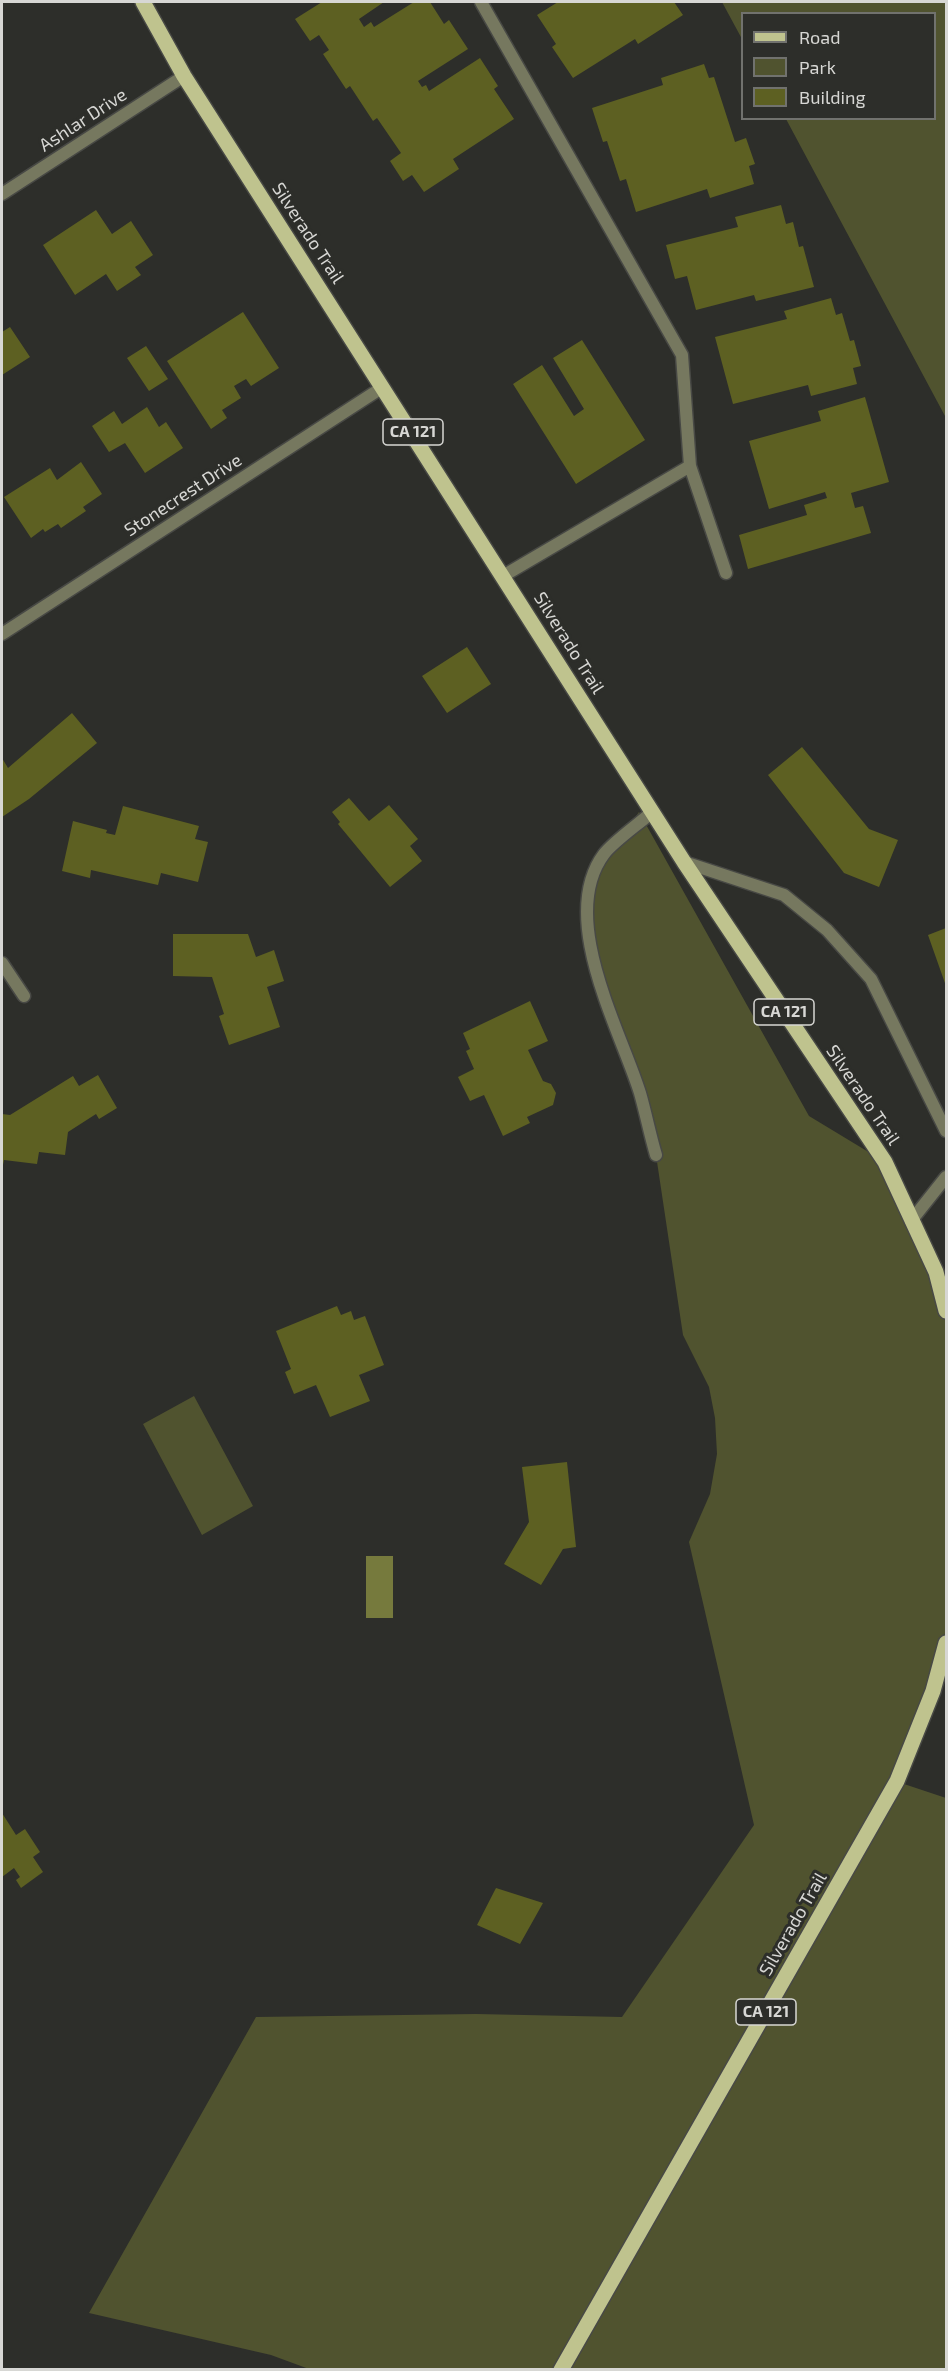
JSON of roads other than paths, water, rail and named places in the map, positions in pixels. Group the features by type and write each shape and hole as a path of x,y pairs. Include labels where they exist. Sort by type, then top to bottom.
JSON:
{"main road":[{"name":"Silverado Trail","path":"144,2 184,76 652,812 885,1162 936,1272 946,1311"},
{"name":"Silverado Trail","path":"561,2370 897,1781 933,1691 946,1643"}],"street":[{"path":"481,2 682,355 690,466 726,573"},
{"name":"Ashlar Drive","path":"2,194 184,76"},
{"name":"Stonecrest Drive","path":"2,634 383,387"},
{"path":"503,576 690,466"},
{"path":"652,812 604,854 591,881 587,907 587,940 640,1094 656,1155"},
{"path":"684,862 784,895 827,930 871,979 946,1131"},
{"path":"2,963 24,996"},
{"path":"911,1221 946,1176"}]}
